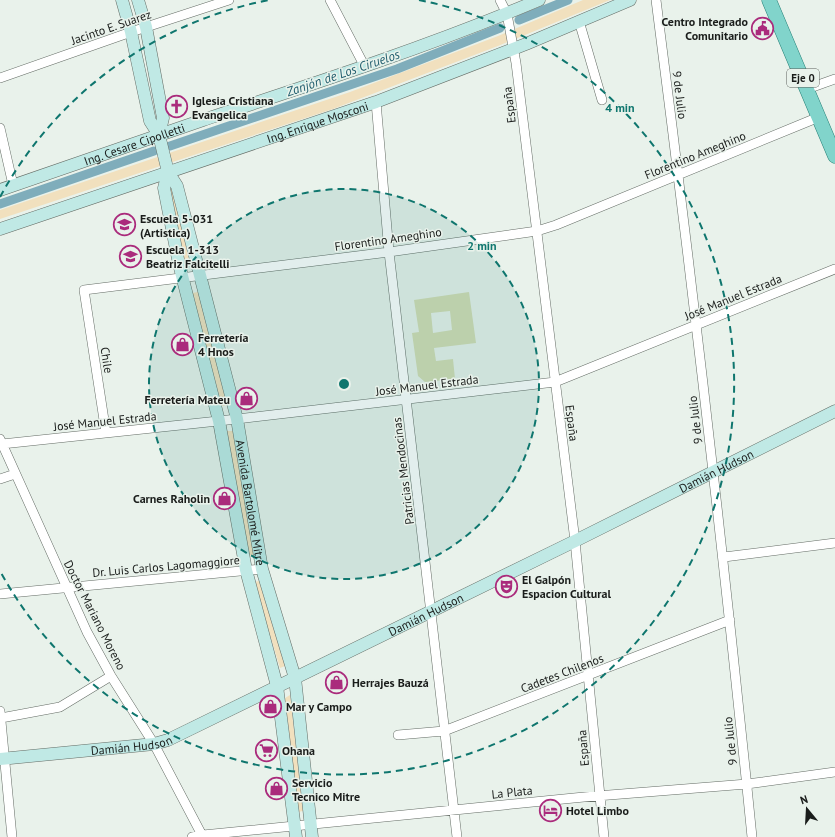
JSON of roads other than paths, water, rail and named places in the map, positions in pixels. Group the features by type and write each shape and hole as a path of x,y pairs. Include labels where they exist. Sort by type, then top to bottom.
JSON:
{"main road":[{"name":"Eje 0","path":"769,0 835,156"}],"street":[{"name":"Avenida Bartolomé Mitre","path":"122,0 131,32 150,121 159,135 168,172 177,186 237,419 262,569 295,678 312,837"},
{"name":"Avenida Bartolomé Mitre","path":"138,0 146,28 163,118 159,135"},
{"name":"Jacinto E. Suarez","path":"0,78 131,32 229,0"},
{"path":"330,0 365,67"},
{"name":"España","path":"500,0 507,14 514,49 537,231 574,541 604,837"},
{"name":"Ing. Cesare Cipolletti","path":"0,190 159,135 365,67 507,14 539,0"},
{"name":"Ing. Enrique Mosconi","path":"0,229 376,102 514,49 630,0"},
{"name":"9 de Julio","path":"656,0 679,175 724,557 752,837"},
{"path":"580,22 602,100"},
{"path":"807,89 835,78"},
{"name":"Patricias Mendocinas","path":"376,102 389,252 432,610 444,730 457,837"},
{"name":"Florentino Ameghino","path":"84,290 389,252 537,231 556,225 819,117"},
{"path":"0,128 13,186"},
{"name":"Avenida Bartolomé Mitre","path":"168,172 164,188 183,277 219,421 246,570 277,686 295,831"},
{"name":"José Manuel Estrada","path":"1,442 219,421 555,382 835,269"},
{"name":"Chile","path":"84,290 106,433"},
{"name":"Damián Hudson","path":"2,759 154,744 168,740 835,411"},
{"name":"Doctor Mariano Moreno","path":"1,442 87,632 111,676 154,744 203,836"},
{"path":"0,479 15,474"},
{"path":"724,557 835,543"},
{"name":"Dr. Luis Carlos Lagomaggiore","path":"0,594 262,569"},
{"name":"Cadetes Chilenos","path":"398,735 444,730 730,620"},
{"path":"0,718 60,708 111,676"},
{"path":"0,711 2,759 12,837"},
{"name":"La Plata","path":"192,837 295,831 311,824 599,796 747,784 835,772"}],"waterway":[{"name":"Zanjón de Los Ciruelos","path":"519,20 568,0"},
{"name":"Zanjón de Los Ciruelos","path":"170,146 397,69 500,28"},
{"name":"Zanjón de Los Ciruelos","path":"0,204 154,151"}],"place":[{"name":"Centro Integrado Comunitario","path":"763,28"},
{"name":"Iglesia Cristiana Evangelica","path":"176,107"},
{"name":"Escuela 5-031 (Artistica)","path":"124,225"},
{"name":"Escuela 1-313 Beatriz Falcitelli","path":"130,256"},
{"name":"Ferretería 4 Hnos","path":"183,344"},
{"name":"Ferretería Mateu","path":"246,399"},
{"name":"Carnes Raholin","path":"225,498"},
{"name":"El Galpón Espacion Cultural","path":"507,586"},
{"name":"Herrajes Bauzá","path":"337,682"},
{"name":"Mar y Campo","path":"271,706"},
{"name":"Ohana","path":"266,750"},
{"name":"Servicio Tecnico Mitre","path":"277,789"},
{"name":"Hotel Limbo","path":"551,810"}]}
